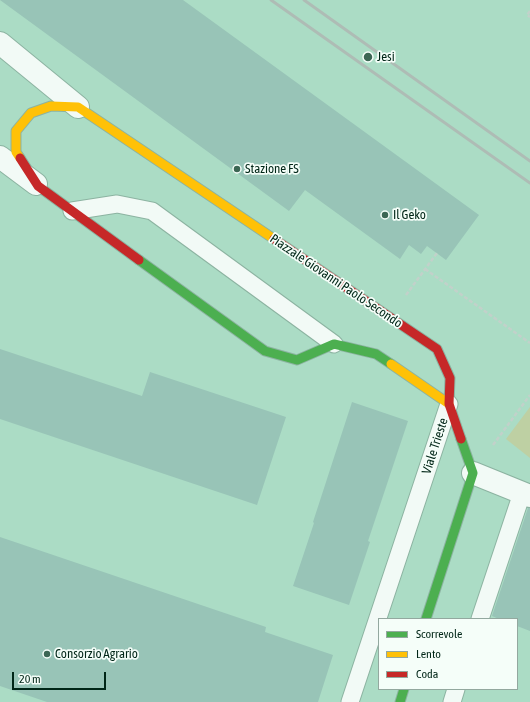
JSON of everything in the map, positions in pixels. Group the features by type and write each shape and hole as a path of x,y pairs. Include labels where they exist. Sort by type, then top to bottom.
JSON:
{"street":[{"name":"Piazzale Giovanni Paolo Secondo","path":"0,43 78,107 437,349 450,378 449,404"},
{"path":"38,186 16,152 16,131 31,113 51,106 78,107"},
{"path":"0,157 265,351 297,360 334,344 376,354 449,404"},
{"name":"Viale Trieste","path":"449,404 473,473"},
{"path":"426,618 473,473 526,494"},
{"path":"400,702 404,690"}],"lane":[{"path":"72,211 117,204 152,212 334,344"},
{"name":"Viale Trieste","path":"385,618 449,404"},
{"path":"480,618 526,494"},
{"name":"Viale Trieste","path":"350,702 372,660 378,640"},
{"path":"452,702 456,690"}],"path":[{"path":"530,11 527,15 530,17"},
{"path":"405,297 437,253"},
{"path":"425,269 530,343"},
{"path":"473,473 530,395"}],"green space":[{"path":"530,407 530,458 506,439"}],"building":[{"path":"0,0 183,0 479,215 446,260 427,246 421,254 409,245 400,259 305,190 289,211"},
{"path":"0,349 142,396 150,372 286,417 257,505 0,419"},
{"path":"352,402 408,421 368,541 370,542 349,605 293,586"},
{"path":"528,508 530,508 530,631 518,626 518,618 497,618 492,616"},
{"path":"0,537 266,627 265,632 333,655 318,702 47,702 0,686"}],"railway":[{"path":"271,0 530,183"},
{"path":"304,0 530,161"}],"traffic: fast":[{"path":"139,260 265,351 297,360 334,344 376,354 391,364"},
{"path":"426,618 473,473 461,439"},
{"path":"400,702 404,690"}],"traffic: slow":[{"path":"20,158 16,152 16,131 31,113 51,106 78,107 274,239"},
{"path":"391,364 449,404"}],"traffic: jam":[{"path":"20,158 38,186 139,260"},
{"path":"274,239 437,349 450,378 449,404 461,439"}],"place":[{"name":"Jesi","path":"368,57"},
{"name":"Stazione FS","path":"237,169"},
{"name":"Il Geko","path":"385,215"},
{"name":"Consorzio Agrario","path":"47,654"}]}
